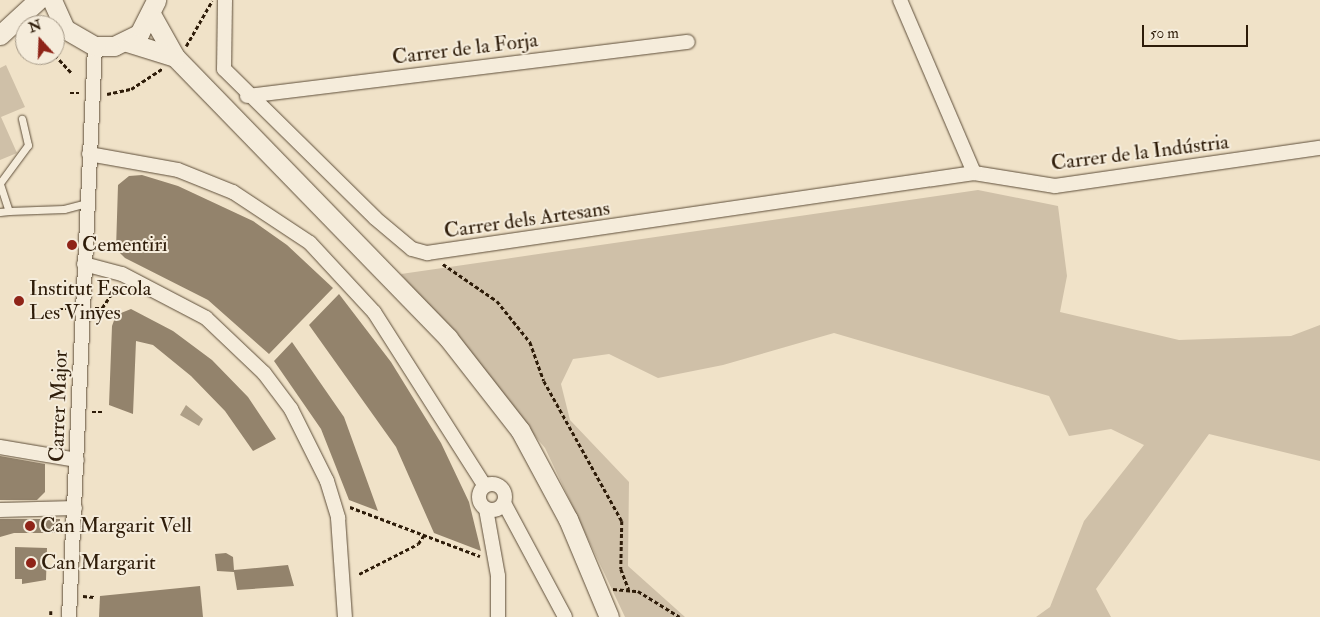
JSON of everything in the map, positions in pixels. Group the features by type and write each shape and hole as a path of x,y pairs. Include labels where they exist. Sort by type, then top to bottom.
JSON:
{"street":[{"path":"12,31 38,0"},
{"path":"52,0 56,15"},
{"name":"Carrer dels Artesans","path":"225,0 224,69 247,96 375,218 412,249 426,253 974,173"},
{"path":"900,0 974,173"},
{"path":"127,42 145,28 154,8"},
{"path":"154,8 175,57 448,338 520,430 568,519 609,617"},
{"path":"65,31 95,46 127,42 175,57"},
{"name":"Carrer de la Forja","path":"247,96 688,42"},
{"name":"Carrer Major","path":"69,617 95,46"},
{"name":"Carrer de la Indústria","path":"974,173 1061,186 1320,148"},
{"path":"89,154 178,170 233,192 310,242 374,312 485,486"},
{"path":"84,264 122,274 206,318 264,373 291,409 327,481 338,518 345,617"},
{"path":"0,447 77,460"},
{"path":"485,486 502,487 504,503 565,617"},
{"path":"485,486 479,495 486,509 498,576 498,617"},
{"path":"486,509 498,509 504,503"},
{"path":"0,510 75,508"}],"lane":[{"path":"9,211 0,184 28,145 22,119"},
{"path":"0,212 64,209 87,203"}],"path":[{"path":"64,65 72,73"},
{"path":"70,93 83,92"},
{"path":"426,253 497,302 530,342 544,381 622,521 621,570 629,590"},
{"path":"353,508 480,556"},
{"path":"359,574 418,544 424,535"},
{"path":"598,587 629,590 680,617"},
{"path":"51,611 51,617"}],"shaded area":[{"path":"6,65 25,107 1,117 17,153 0,160 0,68"},
{"path":"978,190 1058,206 1067,276 1060,312 1179,340 1291,336 1320,325 1320,461 1209,434 1096,589 1111,617 1036,617 1050,607 1084,521 1144,445 1111,429 1069,436 1049,396 834,333 723,365 658,378 609,354 573,359 561,384 570,420 629,482 628,566 685,617 625,617 545,448 401,274"},
{"path":"186,405 203,419 199,426 180,415"}],"building":[{"path":"142,175 178,186 253,221 287,245 333,288 269,354 208,300 125,258 116,249 118,185 129,176"},
{"path":"339,294 391,362 441,443 469,502 481,551 434,533 396,447 309,325"},
{"path":"131,309 173,331 212,360 248,397 276,439 253,451 225,411 191,376 153,345 136,341 133,414 109,405 112,326 116,315"},
{"path":"292,342 344,417 378,511 349,500 321,429 274,361"},
{"path":"0,456 45,464 45,492 37,500 0,500"},
{"name":"Can Margarit Vell","path":"0,519 60,519 59,533 14,533 0,537"},
{"name":"Can Margarit","path":"15,547 47,548 46,580 22,584 22,579 15,579"},
{"path":"226,553 233,557 234,570 288,565 294,586 237,590 234,572 217,571 215,554"},
{"path":"200,586 203,617 99,617 100,596"}],"place":[{"name":"Cementiri","path":"72,245"},
{"name":"Institut Escola Les Vinyes","path":"19,301"},
{"name":"Can Margarit Vell","path":"30,526"},
{"name":"Can Margarit","path":"31,563"}]}
